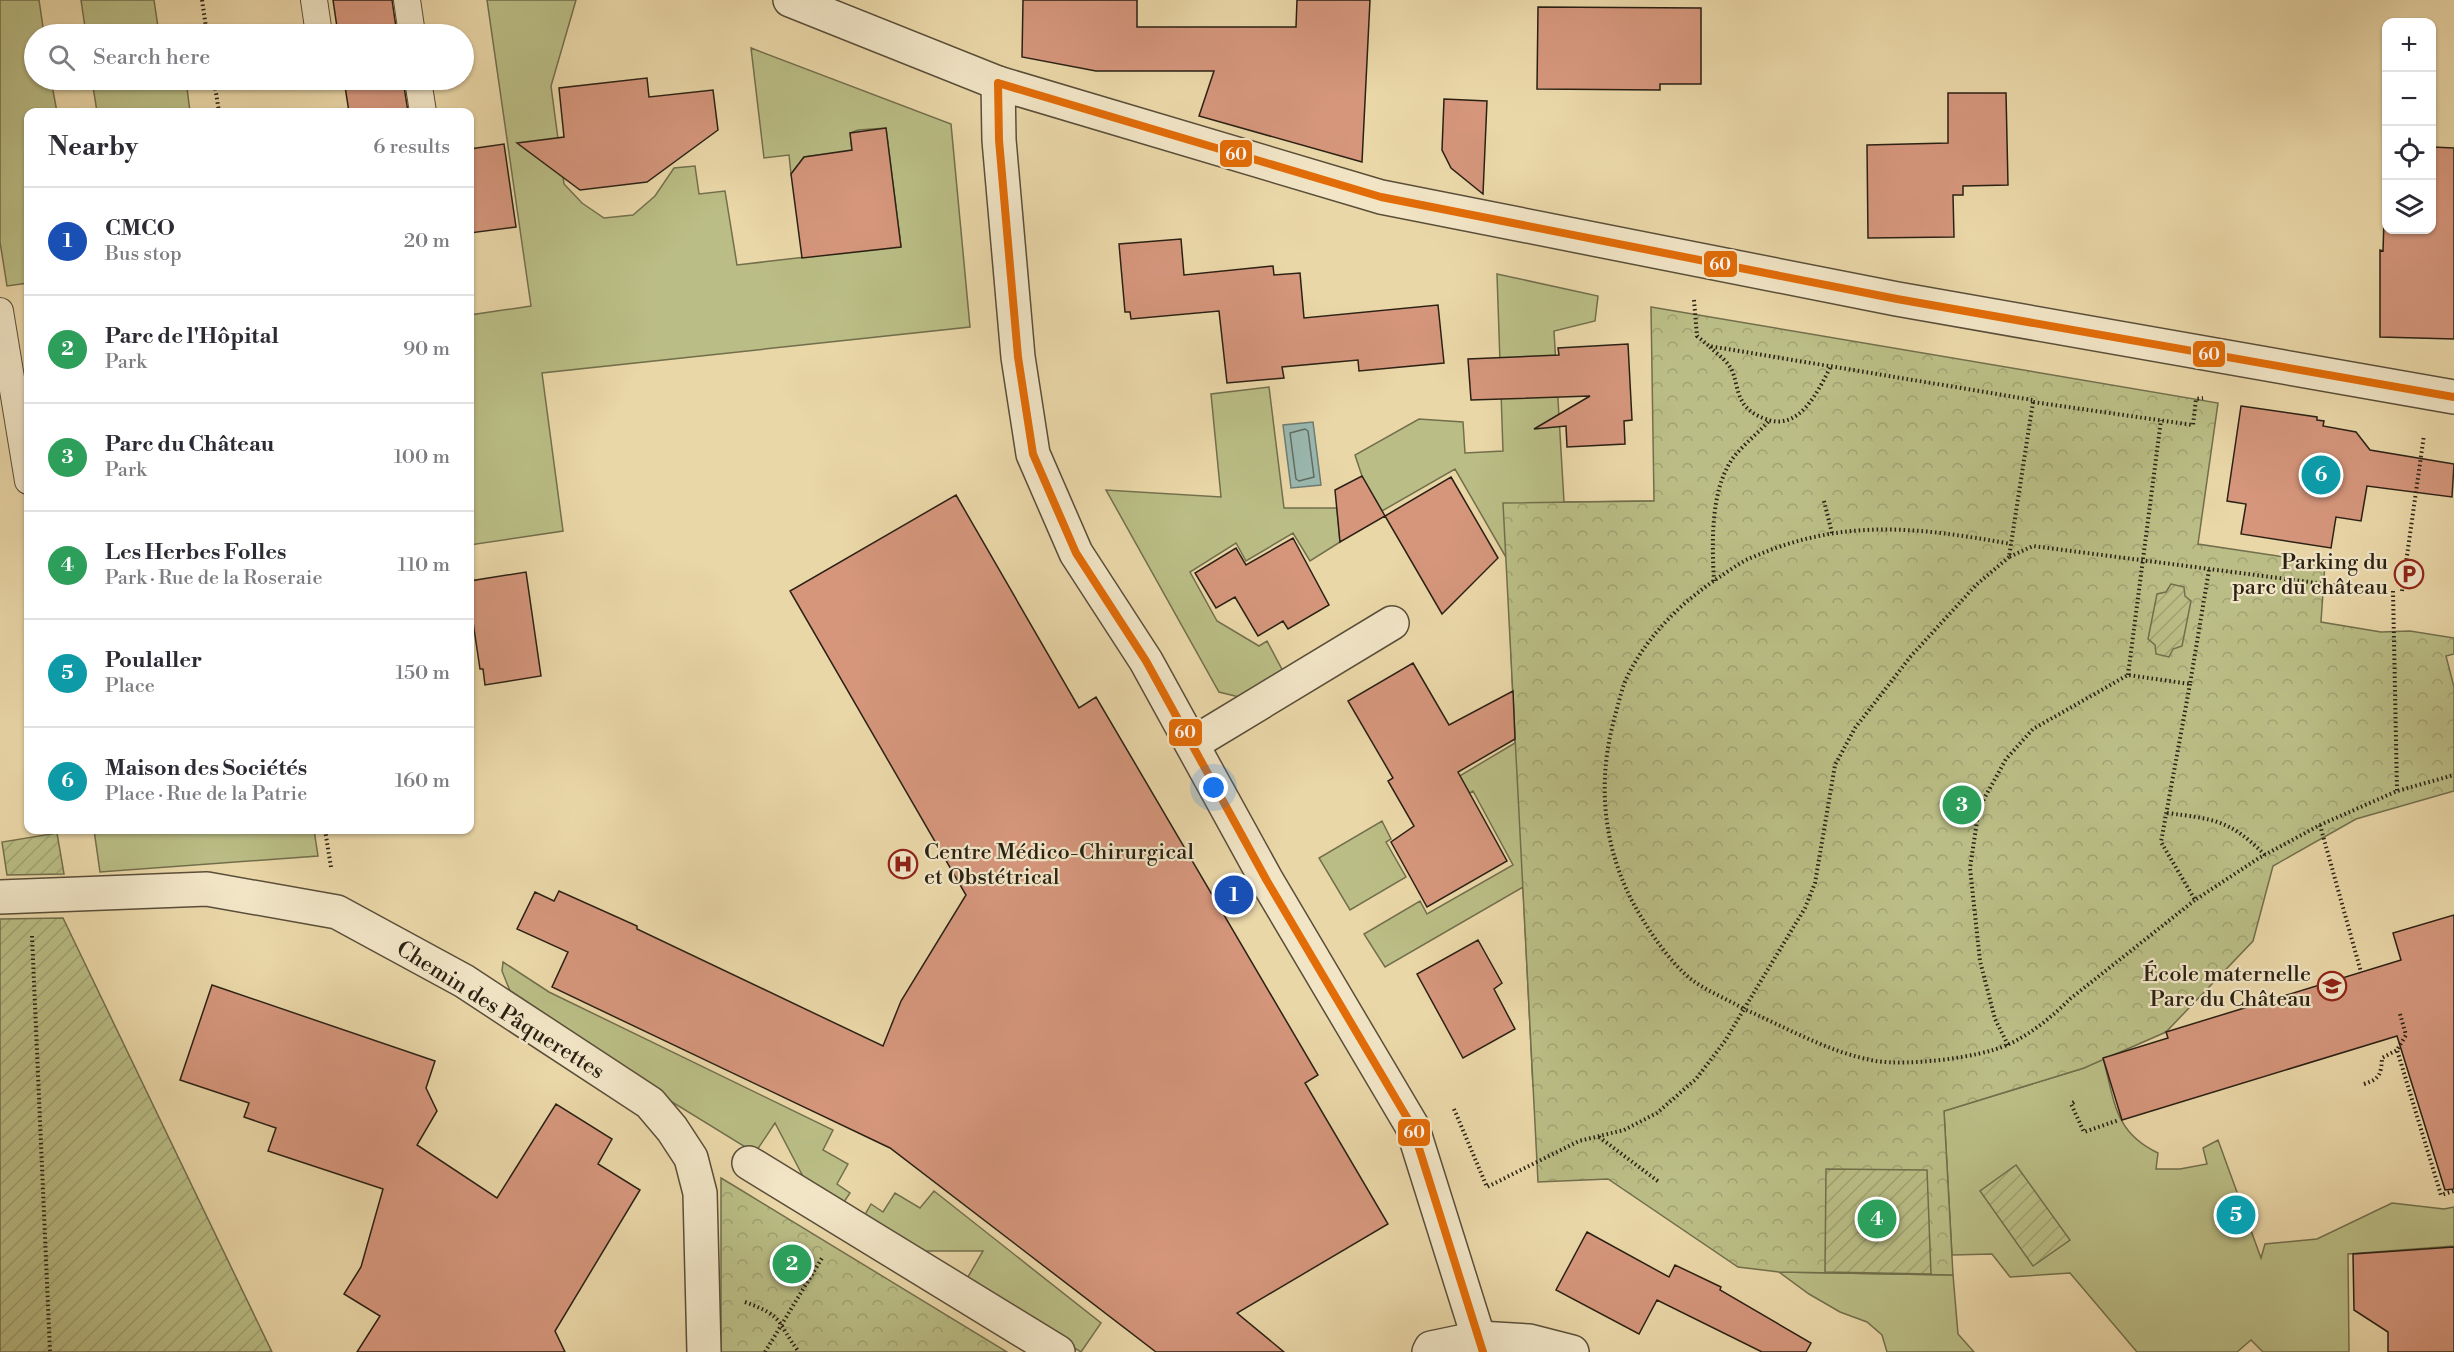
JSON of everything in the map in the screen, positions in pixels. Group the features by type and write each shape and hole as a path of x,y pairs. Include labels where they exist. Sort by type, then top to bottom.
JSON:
{"street":[{"path":"790,0 998,83 1381,197 1897,299 2442,395"},
{"path":"998,83 999,140 1018,357 1033,454 1076,553 1146,661 1268,881 1413,1126 1481,1345"},
{"path":"1192,744 1392,623"},
{"name":"Chemin des Pâquerettes","path":"28,897 207,889 337,912 464,981 650,1102 672,1129 691,1158 700,1192 704,1352"},
{"path":"749,1163 1058,1352"},
{"path":"1429,1352 1431,1348 1529,1341 1572,1352"}],"lane":[{"path":"314,0 318,24"},
{"path":"407,0 411,24"},
{"path":"420,90 422,108"},
{"path":"0,311 24,457"}],"path":[{"path":"202,0 206,24"},
{"path":"216,90 218,108"},
{"path":"1694,314 1697,336 1730,368 1742,402 1755,415 1769,421 1789,420 1802,413 1816,394 1831,366"},
{"path":"1709,346 2033,400 2033,402 2193,425 2195,403"},
{"path":"2402,591 2442,395"},
{"path":"2009,557 2033,402"},
{"path":"2128,675 2145,561 2161,420"},
{"path":"1714,581 1711,536 1721,488 1732,459 1769,421"},
{"path":"1824,501 1832,533"},
{"path":"2011,544 1946,533 1887,527 1815,535 1751,557 1714,581 1669,617 1628,674 1610,732 1604,770 1605,808 1617,871 1630,900 1651,934 1692,979 1744,1009 1835,1048 1876,1061 1912,1062 1948,1058 2008,1045 2056,1013 2070,999 2195,900 2265,855 2320,825 2397,791 2454,775"},
{"path":"1413,1126 1453,1108 1487,1186 1579,1141 1624,1130 1657,1113 1679,1096 1696,1079 1725,1041 1805,908 1815,883 1828,793 1835,765 1855,728 1926,640 1976,585 2009,557 2033,546 2363,589"},
{"path":"2195,900 2161,842 2209,570"},
{"path":"2393,591 2397,791"},
{"path":"2008,1045 1995,1019 1980,961 1971,868 1979,808 2006,759 2033,729 2128,675 2190,684"},
{"path":"2167,813 2214,819 2234,828 2265,855"},
{"path":"2320,825 2361,972"},
{"path":"28,897 50,1352"},
{"path":"2364,1084 2377,1079 2382,1073 2382,1058 2397,1050 2406,1035 2400,1014"},
{"path":"2397,1050 2441,1195 2454,1191"},
{"path":"2074,1102 2071,1104 2084,1132 2119,1120"},
{"path":"1599,1136 1659,1182"},
{"path":"765,1352 845,1222"},
{"path":"703,1285 771,1311 799,1352"}],"green space":[{"path":"0,0 39,0 43,24 24,24 24,90 53,90 56,108 24,108 24,284 7,286 0,242"},
{"path":"81,0 154,0 158,24 85,24"},
{"path":"487,0 576,0 551,86 564,184 582,203 604,218 633,215 655,196 674,168 695,166 699,194 725,191 737,265 901,246 886,128 858,130 850,133 852,151 804,157 791,174 789,155 764,158 751,48 951,124 970,327 542,373 563,531 474,544 474,314 531,306"},
{"path":"94,90 187,90 190,108 96,108"},
{"path":"1497,274 1598,296 1595,321 1554,331 1564,502 1654,501 1533,1087 1523,887 1385,967 1364,934 1420,901 1427,914 1513,865 1473,791 1431,816 1421,799 1515,743 1507,559 1455,469 1382,511 1362,476 1355,455 1419,419 1463,422 1465,453 1503,451"},
{"path":"1651,307 2218,403 2198,544 2325,563 2321,622 2381,632 2410,631 2454,638 2454,654 2446,656 2454,687 2454,791 2356,819 2273,866 2253,941 2166,1032 2084,1068 1944,1111 1953,1275 1779,1272 1738,1267 1608,1179 1538,1182 1503,503 1654,501"},
{"path":"1269,387 1284,508 1337,508 1340,542 1310,561 1293,533 1246,561 1236,543 1190,572 1217,621 1259,646 1267,641 1285,675 1247,699 1219,692 1106,490 1221,497 1211,394"},
{"path":"2171,584 2184,587 2185,596 2191,601 2182,646 2173,649 2169,657 2156,654 2155,645 2148,639 2157,594 2166,592"},
{"path":"1382,821 1391,839 1386,842 1406,877 1350,910 1319,858"},
{"path":"57,834 64,874 7,875 2,842"},
{"path":"95,834 315,834 318,856 100,872"},
{"path":"63,918 272,1352 0,1352 0,919"},
{"path":"503,962 549,992 833,1130 823,1150 848,1164 837,1184 850,1193 842,1205 807,1184 775,1123 755,1153 516,1006 502,971"},
{"path":"2103,1058 2118,1114 2124,1125 2143,1145 2158,1153 2156,1169 2180,1169 2207,1164 2203,1148 2218,1140 2261,1258 2265,1244 2317,1239 2392,1203 2444,1209 2454,1207 2454,1246 2348,1254 2349,1352 2263,1352 2251,1340 2237,1352 2137,1352 2070,1273 2010,1277 1992,1254 1952,1255 1944,1111 2084,1068"},
{"path":"2016,1165 2070,1240 2033,1266 1980,1191"},
{"path":"1826,1169 1927,1170 1931,1274 1825,1272"},
{"path":"721,1178 736,1187 1007,1352 721,1352"},
{"path":"934,1191 1101,1323 1081,1352 965,1282 983,1251 914,1251 863,1218 871,1204 883,1212 895,1193 920,1208"},
{"path":"1779,1272 1953,1275 1958,1334 1974,1352 1887,1352 1882,1335 1867,1322 1840,1312 1809,1294"}],"water":[{"path":"1313,422 1321,485 1291,488 1283,425"}],"building":[{"path":"333,0 392,0 396,24 337,24"},
{"path":"1023,0 1137,0 1137,27 1296,27 1297,0 1370,0 1362,162 1199,116 1214,71 1096,71 1022,57"},
{"path":"1538,7 1701,8 1701,84 1660,84 1660,90 1537,89"},
{"path":"647,78 649,97 713,90 718,130 647,182 580,190 517,143 564,137 559,88"},
{"path":"346,90 405,90 407,108 348,108"},
{"path":"1948,93 2006,93 2008,185 1963,186 1963,195 1953,195 1954,237 1868,238 1867,145 1948,143"},
{"path":"1444,99 1487,101 1483,194 1451,168 1442,150"},
{"path":"886,128 901,247 802,258 791,174 804,157 852,150 850,133"},
{"path":"504,144 516,227 474,232 474,148"},
{"path":"2436,147 2454,148 2454,339 2380,337 2380,250 2383,251 2384,234 2436,234"},
{"path":"1181,239 1184,275 1273,266 1274,275 1300,273 1304,318 1438,305 1444,363 1359,371 1358,360 1282,367 1284,378 1227,383 1219,311 1131,319 1130,312 1125,312 1119,244"},
{"path":"1628,344 1632,420 1624,421 1625,444 1567,447 1566,426 1534,429 1590,396 1471,400 1468,359 1559,355 1558,348"},
{"path":"2241,406 2317,417 2317,420 2324,421 2323,426 2356,432 2370,450 2454,464 2452,497 2367,486 2361,521 2336,517 2331,548 2241,534 2246,504 2227,501"},
{"path":"1362,476 1385,516 1340,542 1335,490"},
{"path":"1451,477 1498,558 1442,614 1385,516"},
{"path":"956,495 1079,708 1096,697 1318,1075 1305,1083 1388,1224 1237,1313 1284,1352 1156,1352 890,1148 552,987 568,952 517,929 535,892 554,901 559,891 637,926 637,929 883,1046 901,1001 966,895 790,591"},
{"path":"1293,538 1329,605 1288,629 1283,621 1258,636 1235,597 1216,608 1195,573 1236,548 1246,565"},
{"path":"526,572 541,676 485,685 483,669 480,669 474,629 474,580"},
{"path":"1413,663 1449,725 1513,691 1515,739 1458,772 1507,861 1427,907 1391,842 1414,826 1388,781 1393,778 1348,701"},
{"path":"2454,915 2454,1189 2445,1190 2397,1036 2122,1120 2103,1058 2168,1038 2166,1032 2401,960 2393,933"},
{"path":"1478,940 1502,983 1494,989 1515,1029 1463,1058 1417,974"},
{"path":"212,985 435,1061 426,1088 437,1111 417,1145 497,1198 556,1104 612,1139 598,1164 640,1190 555,1331 565,1352 357,1352 380,1316 344,1294 361,1267 383,1189 268,1151 276,1128 244,1117 249,1103 180,1080"},
{"path":"1587,1232 1669,1277 1675,1265 1721,1287 1720,1290 1811,1343 1806,1352 1762,1352 1657,1300 1639,1334 1556,1290"},
{"path":"2454,1247 2454,1352 2388,1352 2388,1332 2354,1310 2353,1254"}],"transit line":[{"name":"60","path":"998,83 1381,197 1897,299 2454,397"},
{"name":"60","path":"998,83 999,140 1018,357 1033,454 1076,553 1146,661 1267,881 1412,1126 1483,1352"}],"place":[{"name":"Maison des Sociétés","path":"2321,475"},
{"name":"Parking du parc du château","path":"2409,574"},
{"name":"Parc du Château","path":"1962,805"},
{"name":"Centre Médico-Chirurgical et Obstétrical","path":"903,864"},
{"name":"CMCO","path":"1234,895"},
{"name":"École maternelle Parc du Château","path":"2332,986"},
{"name":"Poulaller","path":"2236,1215"},
{"name":"Les Herbes Folles","path":"1877,1219"},
{"name":"Parc de l'Hôpital","path":"792,1264"}]}
